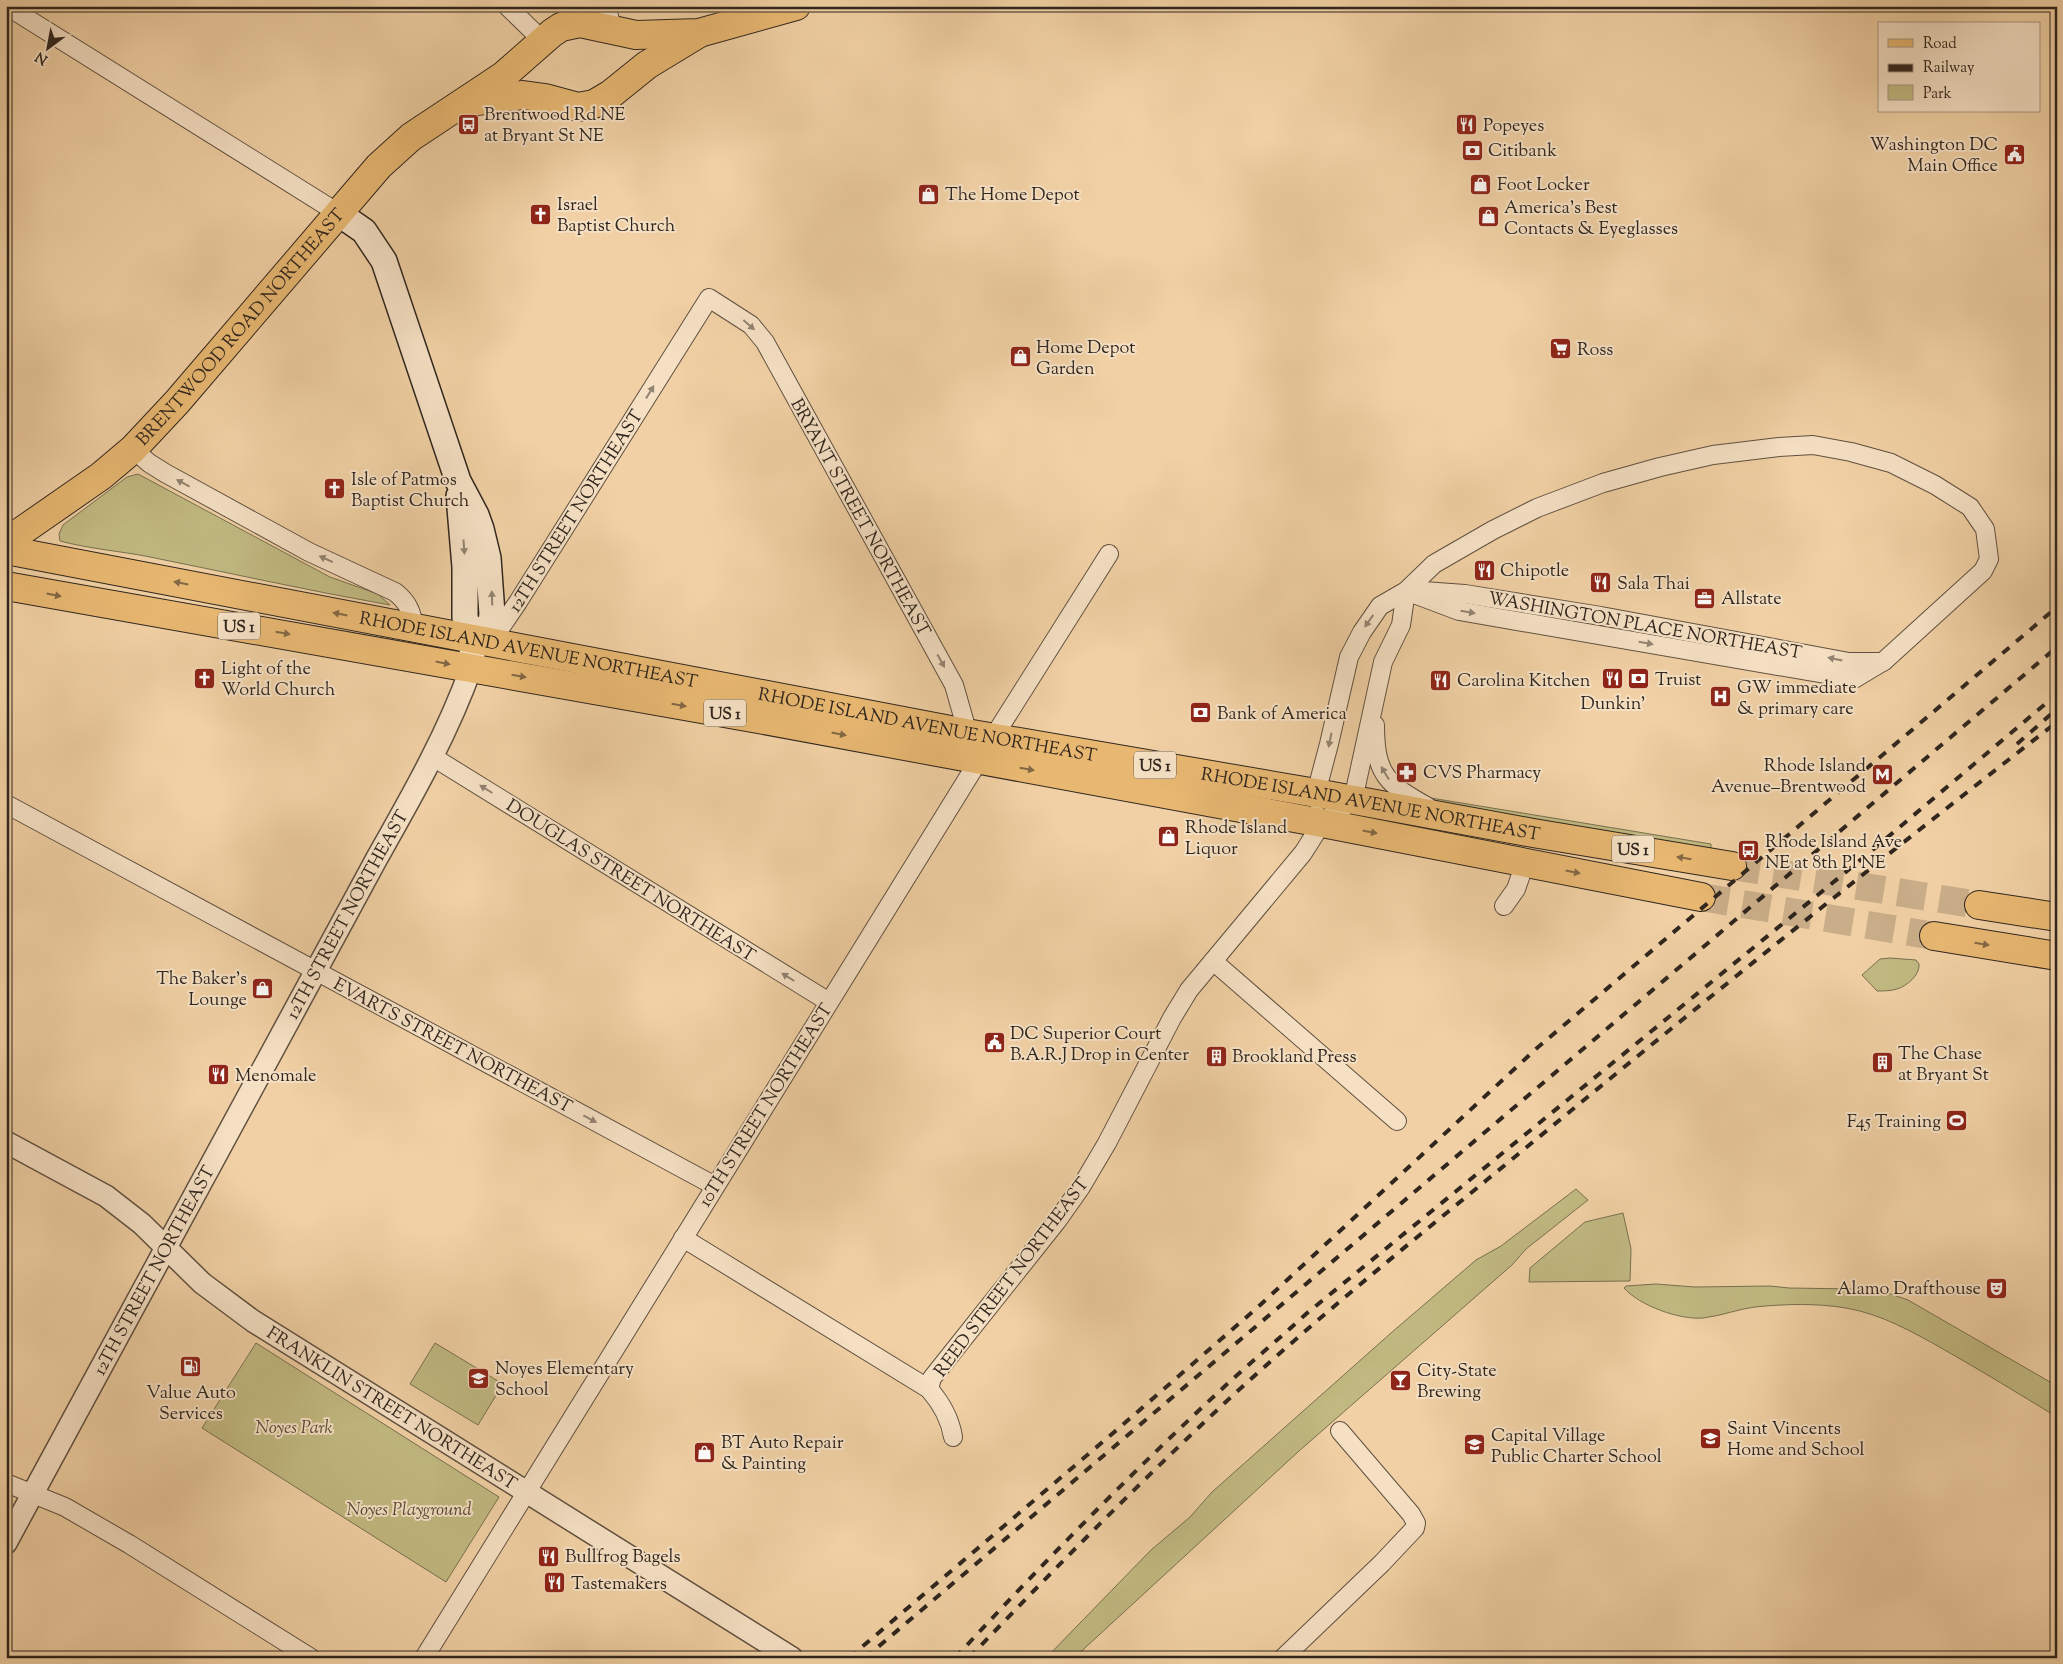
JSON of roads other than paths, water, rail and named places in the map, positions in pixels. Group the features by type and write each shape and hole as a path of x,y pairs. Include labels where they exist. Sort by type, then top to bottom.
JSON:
{"main road":[{"path":"700,33 647,65 611,94 594,104 578,107 545,98 535,83 551,32 586,23 612,23 645,35 700,33 796,6"},
{"path":"612,23 629,56 631,77"},
{"name":"BRENTWOOD ROAD NORTHEAST","path":"6,542 76,495 132,449 177,402 366,180 396,150 429,125 465,103 503,76 551,32"},
{"name":"BRENTWOOD ROAD NORTHEAST","path":"465,103 510,96 545,98"},
{"path":"338,213 364,231 376,246 384,261 458,481 466,568 465,618 482,641 471,668"},
{"name":"RHODE ISLAND AVENUE NORTHEAST","path":"6,550 993,738 1732,866"},
{"name":"RHODE ISLAND AVENUE NORTHEAST","path":"6,586 979,760 1322,823 1701,897"},
{"path":"1980,905 2057,917"},
{"path":"1934,936 2057,956"}],"street":[{"path":"7,6 338,213"},
{"path":"507,6 551,32"},
{"name":"12TH STREET NORTHEAST","path":"482,641 565,528 708,298"},
{"name":"BRYANT STREET NORTHEAST","path":"708,298 750,325 765,342 954,685 966,733 979,760"},
{"name":"WASHINGTON PLACE NORTHEAST","path":"1322,823 1316,793 1348,658 1362,632 1380,606 1406,590 1434,564 1493,530 1537,508 1603,483 1660,467 1713,456 1780,447 1813,445 1851,452 1891,463 1935,485 1970,507 1985,529 1989,559 1983,571 1884,662 1850,662 1601,616 1465,594 1406,590"},
{"path":"132,449 165,473 309,552 395,592 405,600 410,609 414,628"},
{"name":"10TH STREET NORTHEAST","path":"424,1658 979,760 1109,554"},
{"path":"1322,823 1353,800 1383,662 1401,625 1406,590"},
{"name":"12TH STREET NORTHEAST","path":"6,1543 433,756 471,668"},
{"path":"1375,699 1375,742 1380,764 1388,780 1398,790 1435,811 1454,819"},
{"name":"DOUGLAS STREET NORTHEAST","path":"433,756 829,1002"},
{"name":"EVARTS STREET NORTHEAST","path":"6,804 715,1186"},
{"name":"REED STREET NORTHEAST","path":"953,1437 949,1420 943,1407 929,1389 932,1378 1057,1221 1081,1187 1107,1143 1180,1004 1213,961 1303,853 1322,823"},
{"path":"1504,906 1519,883 1525,863"},
{"path":"1213,961 1397,1121"},
{"name":"FRANKLIN STREET NORTHEAST","path":"6,1142 106,1196 142,1224 202,1283 253,1321 792,1658"},
{"path":"683,1238 929,1389"},
{"path":"1283,1658 1382,1563 1415,1528 1416,1524 1411,1514 1340,1431"},
{"path":"6,1483 65,1507 129,1544 310,1658"}],"tunnel":[{"path":"1732,866 1979,905"},
{"path":"1701,897 1934,936"}],"railway":[{"path":"849,1658 1258,1307 1537,1048 2057,607"},
{"path":"865,1658 2057,647"},
{"path":"955,1658 1053,1554 1121,1486 1224,1387 1306,1314 1869,853 2057,694"},
{"path":"2017,744 2057,709"},
{"path":"969,1658 1163,1462 1230,1398 1305,1331 1603,1084 1926,824 2057,722"}],"place":[{"name":"Brentwood Rd NE at Bryant St NE","path":"468,124"},
{"name":"Popeyes","path":"1467,125"},
{"name":"Citibank","path":"1472,150"},
{"name":"Washington DC Main Office","path":"2014,154"},
{"name":"Foot Locker","path":"1481,184"},
{"name":"The Home Depot","path":"929,194"},
{"name":"Israel Baptist Church","path":"541,214"},
{"name":"America's Best Contacts & Eyeglasses","path":"1488,217"},
{"name":"Ross","path":"1561,349"},
{"name":"Home Depot Garden","path":"1020,357"},
{"name":"Isle of Patmos Baptist Church","path":"335,489"},
{"name":"Chipotle","path":"1484,570"},
{"name":"Sala Thai","path":"1601,583"},
{"name":"Allstate","path":"1705,598"},
{"name":"Light of the World Church","path":"205,678"},
{"name":"Dunkin'","path":"1613,678"},
{"name":"Truist","path":"1639,679"},
{"name":"Carolina Kitchen","path":"1441,680"},
{"name":"GW immediate & primary care","path":"1721,697"},
{"name":"Bank of America","path":"1201,713"},
{"name":"CVS Pharmacy","path":"1407,772"},
{"name":"Rhode Island Avenue–Brentwood","path":"1882,775"},
{"name":"Rhode Island Liquor","path":"1169,837"},
{"name":"Rhode Island Ave NE at 8th Pl NE","path":"1749,851"},
{"name":"The Baker's Lounge","path":"263,988"},
{"name":"DC Superior Court B.A.R.J Drop in Center","path":"994,1043"},
{"name":"Brookland Press","path":"1216,1056"},
{"name":"The Chase at Bryant St","path":"1882,1063"},
{"name":"Menomale","path":"219,1075"},
{"name":"F45 Training","path":"1957,1121"},
{"name":"Alamo Drafthouse","path":"1997,1288"},
{"name":"Value Auto Services","path":"191,1367"},
{"name":"Noyes Elementary School","path":"479,1378"},
{"name":"City-State Brewing","path":"1401,1380"},
{"name":"Saint Vincents Home and School","path":"1711,1438"},
{"name":"Capital Village Public Charter School","path":"1475,1445"},
{"name":"BT Auto Repair & Painting","path":"705,1452"},
{"name":"Bullfrog Bagels","path":"549,1556"},
{"name":"Tastemakers","path":"555,1583"}],"park label":[{"name":"Noyes Park","path":"294,1427"},
{"name":"Noyes Playground","path":"409,1509"}]}
